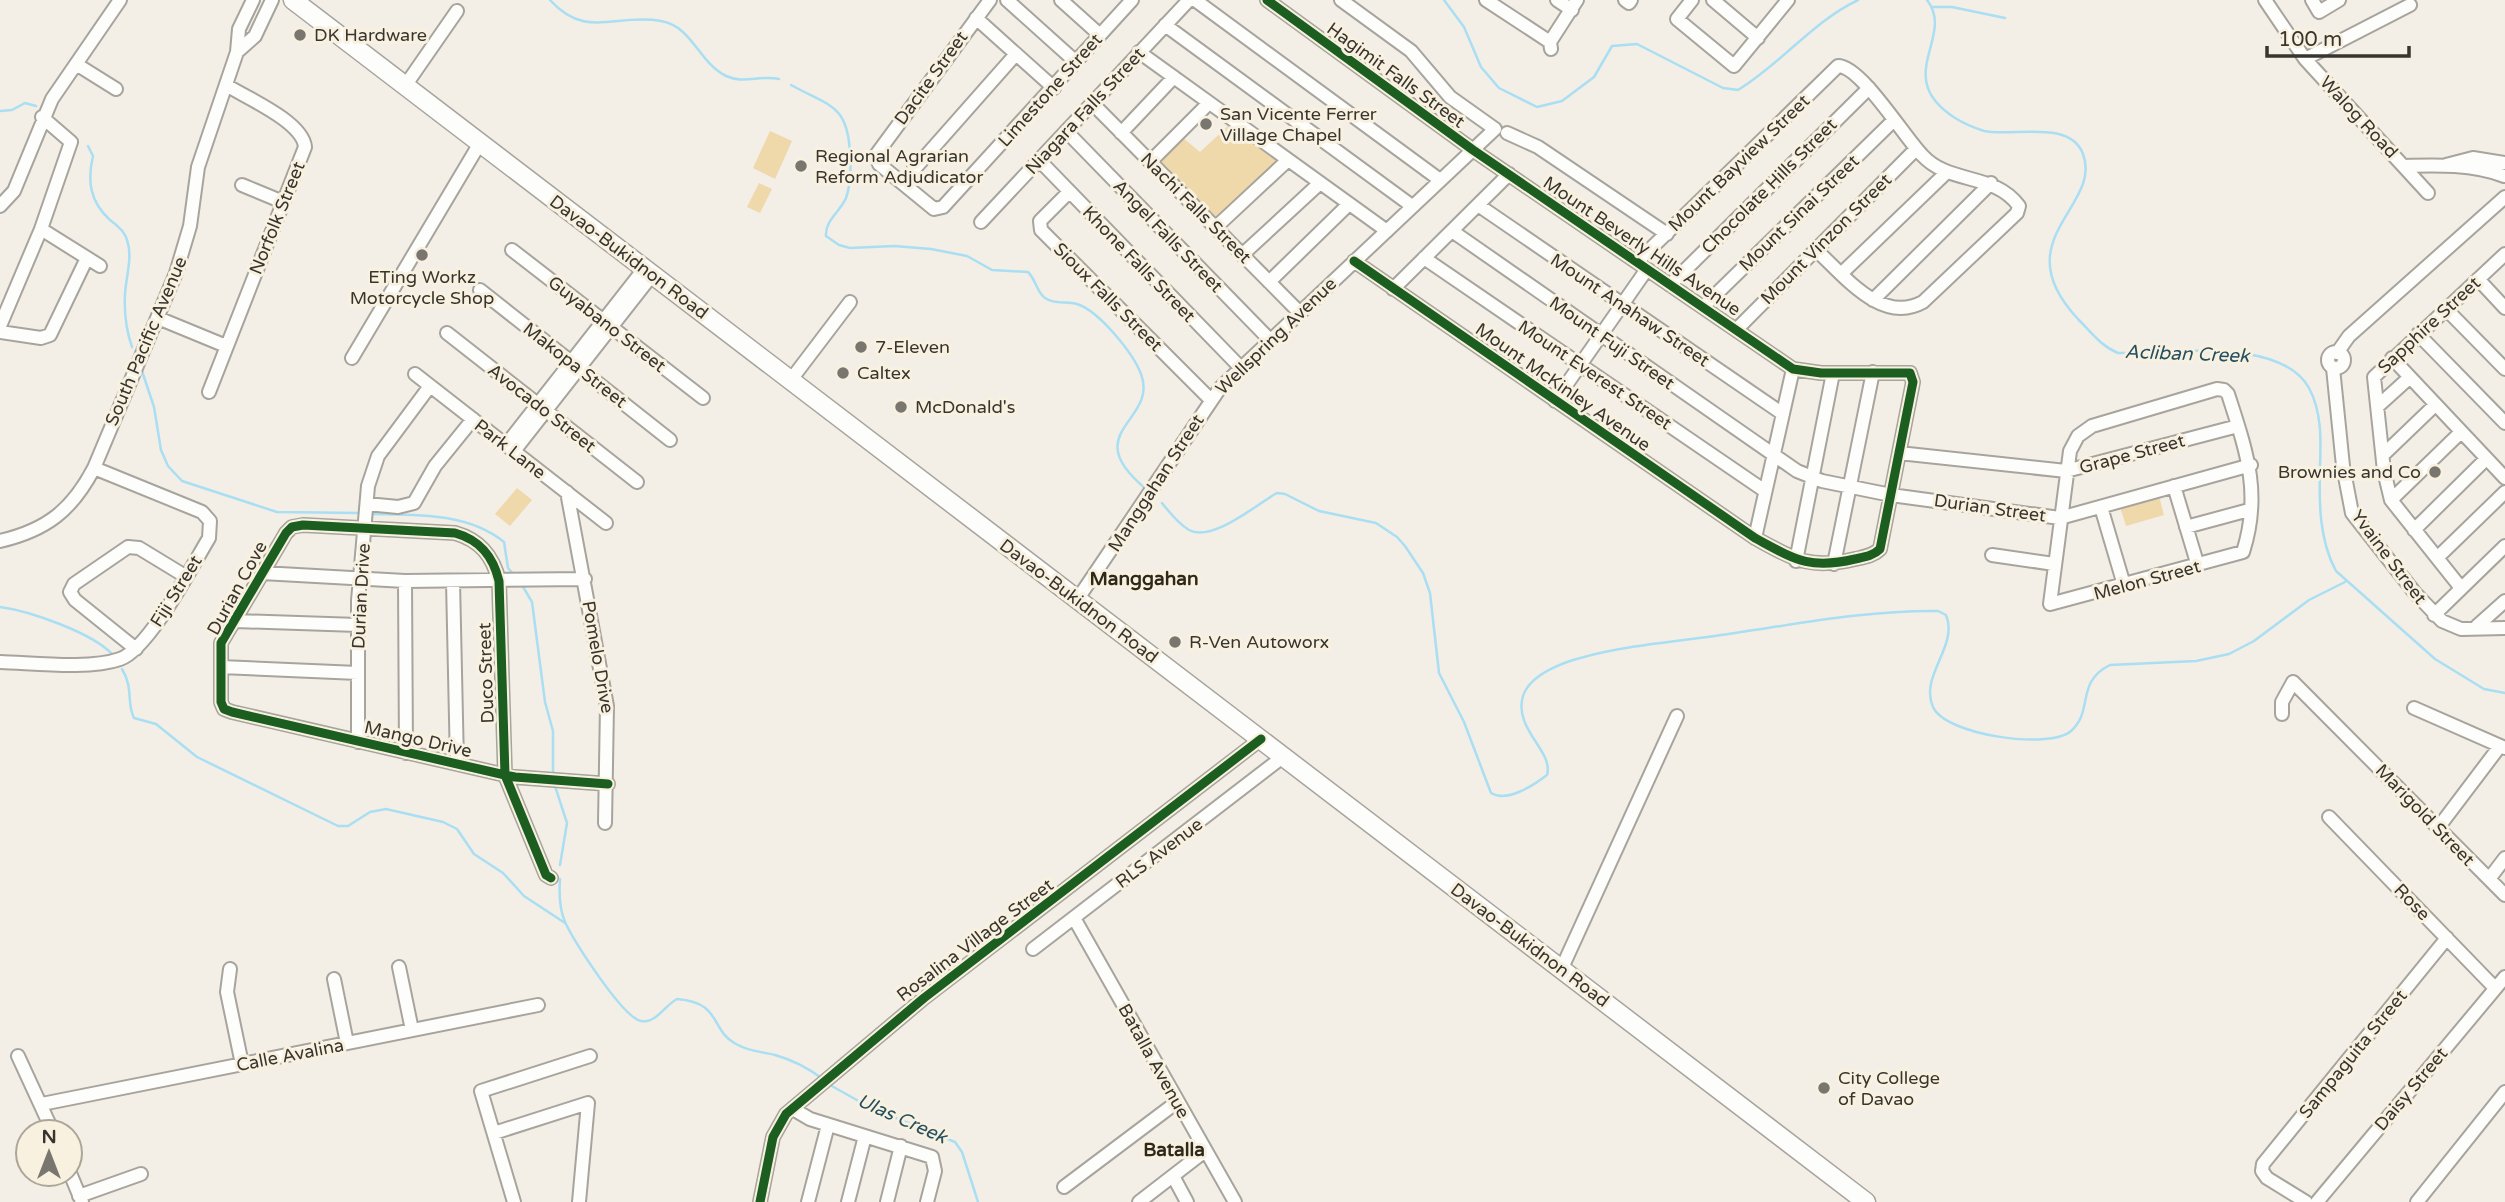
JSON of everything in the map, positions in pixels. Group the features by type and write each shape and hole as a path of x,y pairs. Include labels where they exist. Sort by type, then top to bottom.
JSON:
{"highway":[{"name":"Davao-Bukidnon Road","path":"293,0 1866,1202"}],"street":[{"path":"0,206 14,191 42,117 120,0"},
{"name":"Dacite Street","path":"902,183 876,158 990,0"},
{"path":"1007,0 1076,62"},
{"path":"1061,0 1100,35"},
{"name":"Niagara Falls Street","path":"981,222 1189,0"},
{"path":"1195,0 1440,180"},
{"name":"Hagimit Falls Street","path":"1267,0 1473,150"},
{"path":"1341,0 1410,51 1442,90 1501,131 1538,147 1667,233"},
{"path":"1486,0 1550,45 1574,5 1557,0"},
{"path":"1692,0 1677,19 1734,66 1758,38 1782,2"},
{"path":"1713,0 1758,38"},
{"name":"Walog Road","path":"2265,0 2305,58 2428,193"},
{"path":"2312,0 2319,12 2339,0"},
{"path":"252,1 269,5"},
{"name":"South Pacific Avenue","path":"0,541 55,518 81,492 93,468 158,318 187,239 198,167 237,52 239,29 252,1"},
{"name":"Limestone Street","path":"902,183 932,208 943,207 1054,88 1126,2"},
{"name":"South Pacific Avenue","path":"237,52 255,36 269,5"},
{"path":"2305,58 2410,5"},
{"path":"405,86 457,11"},
{"path":"976,18 1054,88"},
{"path":"1165,25 1412,206"},
{"path":"1139,52 1387,230"},
{"path":"902,183 1016,54"},
{"path":"76,64 116,89"},
{"name":"Mount Bayview Street","path":"1555,401 1622,305 1642,266 1667,233 1841,66 1869,88"},
{"path":"1121,133 1174,77"},
{"name":"Norfolk Street","path":"209,392 302,156 304,139 294,127 226,85"},
{"path":"1816,250 1872,300 1899,309 1923,302 2019,209 2007,194 1991,183 1946,173 1916,149 1869,88"},
{"name":"Chocolate Hills Street","path":"1670,285 1869,88"},
{"name":"Nachi Falls Street","path":"1092,103 1300,313"},
{"path":"1150,162 1209,103"},
{"path":"0,326 41,229 71,142 42,117"},
{"name":"Mount Sinai Street","path":"1703,307 1894,120"},
{"name":"Angel Falls Street","path":"1066,131 1270,340"},
{"name":"Wellspring Avenue","path":"1211,400 1240,367 1440,180 1473,150 1501,131"},
{"path":"352,358 480,143"},
{"name":"Mount Vinzon Street","path":"1736,330 1916,149"},
{"name":"Mount Beverly Hills Avenue","path":"1473,150 1793,369"},
{"name":"Khone Falls Street","path":"1039,160 1240,367"},
{"path":"1216,228 1288,160"},
{"path":"2404,166 2446,165 2505,172 2505,194"},
{"path":"1842,273 1946,173"},
{"path":"1393,289 1509,174"},
{"path":"1242,255 1320,183"},
{"path":"1872,300 1991,183"},
{"path":"242,185 283,202"},
{"name":"Sioux Falls Street","path":"1069,192 1040,221 1041,230 1211,400"},
{"name":"Yvaine Street","path":"2505,194 2349,336 2337,353 2344,361 2341,366 2333,368 2343,466 2352,513 2434,615 2451,626 2505,628"},
{"path":"1269,282 1349,204"},
{"name":"Mount Anahaw Street","path":"1478,205 1783,414"},
{"path":"41,229 100,266"},
{"name":"Mount Fuji Street","path":"1452,231 1774,454"},
{"name":"Guyabano Street","path":"512,250 703,398"},
{"name":"Sapphire Street","path":"2461,589 2390,500 2375,373 2505,254"},
{"path":"0,332 48,338 87,258"},
{"name":"Mount Everest Street","path":"1424,258 1765,491"},
{"name":"Mount McKinley Avenue","path":"1354,261 1755,538 1796,561"},
{"path":"510,448 648,272"},
{"path":"2478,279 2505,308"},
{"name":"Makopa Street","path":"480,290 670,440"},
{"path":"790,381 850,302"},
{"path":"2446,309 2505,369"},
{"path":"158,318 226,346"},
{"name":"Avocado Street","path":"447,333 637,482"},
{"path":"2417,334 2505,423"},
{"path":"2392,358 2434,406 2505,478"},
{"path":"1755,538 1793,369 1833,373 1906,371 1913,382 1878,552 1834,564 1796,561 1833,373"},
{"path":"1834,564 1873,373"},
{"name":"Park Lane","path":"415,374 606,523"},
{"path":"2378,406 2409,378"},
{"name":"Durian Drive","path":"358,741 358,625 367,504 378,456 430,386"},
{"path":"1992,555 2054,564 2066,471 2073,443 2092,426 2217,389 2224,390 2251,465 2249,510 2186,527"},
{"name":"Manggahan Street","path":"1077,600 1211,400"},
{"path":"2383,455 2434,406"},
{"path":"367,504 398,507 414,503 435,466 473,419"},
{"name":"Grape Street","path":"1899,453 2066,471 2238,426"},
{"path":"2390,500 2461,432"},
{"name":"Durian Street","path":"1774,454 1812,479 1891,495 2060,518 2251,465"},
{"path":"2414,530 2486,459"},
{"name":"Fiji Street","path":"93,468 208,516 211,526 209,538 186,576 136,649"},
{"path":"2174,486 2198,566"},
{"name":"Pomelo Drive","path":"566,492 608,713 605,823"},
{"path":"2437,558 2505,492"},
{"path":"2101,507 2124,585"},
{"name":"Melon Street","path":"2054,564 2050,604 2198,566 2243,552 2249,510"},
{"name":"Durian Cove","path":"224,709 221,643 292,527 365,528"},
{"path":"365,528 466,536 486,552 499,581"},
{"path":"0,662 108,662 123,658 136,649 65,593 133,541 186,576"},
{"path":"2434,615 2505,546"},
{"path":"262,573 405,581 584,579"},
{"path":"405,581 406,753"},
{"path":"453,581 457,764"},
{"name":"Duco Street","path":"499,581 505,775 546,874 551,878"},
{"path":"2477,626 2505,601"},
{"path":"235,621 358,625"},
{"path":"221,667 358,673"},
{"name":"Marigold Street","path":"2282,714 2286,692 2293,682 2505,895"},
{"path":"2414,708 2503,747 2438,828"},
{"name":"Mango Drive","path":"224,709 505,775 608,784"},
{"path":"1561,970 1677,716"},
{"name":"Rosalina Village Street","path":"761,1202 776,1128 793,1109 924,998 1261,738"},
{"name":"RLS Avenue","path":"1033,949 1284,756"},
{"name":"Rose","path":"2329,817 2495,988"},
{"path":"2489,879 2505,858"},
{"name":"Batalla Avenue","path":"1074,918 1235,1202"},
{"name":"Sampaguita Street","path":"2306,1202 2267,1178 2262,1171 2263,1164 2447,938"},
{"path":"399,967 412,1030"},
{"path":"230,969 227,992 242,1064"},
{"name":"Daisy Street","path":"2317,1202 2505,976"},
{"path":"334,979 347,1043"},
{"name":"Calle Avalina","path":"42,1104 538,1006"},
{"path":"18,1056 48,1118"},
{"path":"514,1202 481,1091 590,1056"},
{"path":"2417,1202 2505,1092"},
{"path":"494,1133 588,1102 579,1202"},
{"path":"1063,1187 1177,1102"},
{"path":"793,1109 828,1125 928,1155 935,1161 927,1202"},
{"path":"808,1202 828,1125"},
{"path":"848,1202 865,1136"},
{"path":"887,1202 901,1146"},
{"path":"1139,1202 1205,1151"},
{"path":"80,1199 141,1174"},
{"path":"1173,1176 1187,1202"}],"shaded area":[{"path":"1228,126 1279,161 1219,220 1160,160 1183,138 1200,152"},
{"path":"770,131 792,141 775,179 753,168"},
{"path":"759,183 772,189 760,213 747,207"},
{"path":"517,488 532,500 510,526 495,514"},
{"path":"2159,496 2164,515 2126,526 2120,507"}],"waterway":[{"path":"550,0 563,12 589,22 644,19 672,24 688,37 709,63 726,76 739,79 779,79"},
{"name":"Acliban Creek","path":"1444,0 1464,27 1481,67 1499,88 1537,107 1562,101 1594,77 1612,46 1637,44 1723,88 1738,90 1754,80 1811,31 1858,0"},
{"name":"Acliban Creek","path":"1927,0 1934,14 1935,28 1926,72 1928,87 1937,103 1955,118 1980,130 2039,132 2066,136 2076,143 2083,154 2085,173 2080,191 2052,246 2050,267 2058,291 2078,319 2101,343 2118,353 2222,351 2249,354 2274,361 2295,372 2309,388 2318,417 2321,520 2326,547 2336,571 2435,659 2484,689 2505,693"},
{"path":"1933,7 1952,7 2005,18"},
{"path":"791,85 826,103 834,109 845,125 850,154 850,182 848,193 830,221 826,236 839,245 850,248 894,246 931,249 967,256 992,270 1028,272 1045,298 1086,308 1123,344 1137,365 1144,390 1140,404 1118,440 1118,453 1126,469 1146,489"},
{"path":"0,111 12,110 25,103 36,106"},
{"path":"88,146 93,156 90,182 94,198 103,213 123,231 129,246 125,307 132,347"},
{"path":"142,371 154,407 161,450 168,466 182,481 277,512 360,513"},
{"path":"1162,503 1182,525 1199,533 1222,527 1277,493 1285,494 1319,511 1376,523 1397,537 1423,573 1430,593 1439,673 1464,722 1491,793 1497,796 1520,792 1547,775 1545,757 1528,729 1521,708 1527,688 1549,670 1584,657 1829,619 1938,611 1946,615 1949,627 1944,650 1934,672 1930,695 1933,707 1941,717 1976,732 1998,737 2042,739 2059,737 2071,731 2082,715 2092,680 2110,665 2196,661 2229,654 2254,641 2309,600 2345,582"},
{"path":"370,514 440,517 474,525 504,542 508,568 514,575"},
{"path":"522,585 532,602 545,702 553,731 553,774"},
{"path":"0,607 60,624 91,639 113,655"},
{"path":"122,669 128,683 134,718 156,724 197,757 338,826 348,826 370,812 386,809 443,822 457,829 474,854 503,873 524,896 565,923"},
{"path":"555,786 567,823 560,865"},
{"name":"Ulas Creek","path":"560,879 560,900 565,922 599,977 622,1007 633,1016 641,1021 651,1020 677,999 692,1002 709,1011 722,1032 738,1045 788,1059 823,1079"},
{"name":"Ulas Creek","path":"830,1085 871,1108 955,1142 962,1152 978,1202"}],"cycle path":[{"path":"1267,0 1473,150 1793,369 1821,373 1910,373 1913,382 1880,549 1871,555 1855,559 1813,563 1792,557 1755,538 1354,261"},
{"path":"551,878 546,875 505,775 499,581 484,550 472,540 455,533 303,525 292,527 286,533 221,643 221,702 224,709 232,712 505,775 515,777 608,784"},
{"path":"760,1202 773,1137 786,1114 924,998 1261,739"}],"place":[{"name":"DK Hardware","path":"300,35"},
{"name":"San Vicente Ferrer Village Chapel","path":"1206,124"},
{"name":"Regional Agrarian Reform Adjudicator","path":"801,166"},
{"name":"ETing Workz Motorcycle Shop","path":"422,255"},
{"name":"7-Eleven","path":"861,347"},
{"name":"Caltex","path":"843,373"},
{"name":"McDonald's","path":"901,407"},
{"name":"Brownies and Co","path":"2435,472"},
{"name":"R-Ven Autoworx","path":"1175,642"},
{"name":"City College of Davao","path":"1824,1088"}],"district":[{"name":"Manggahan","path":"1144,579"},
{"name":"Batalla","path":"1174,1150"}]}
